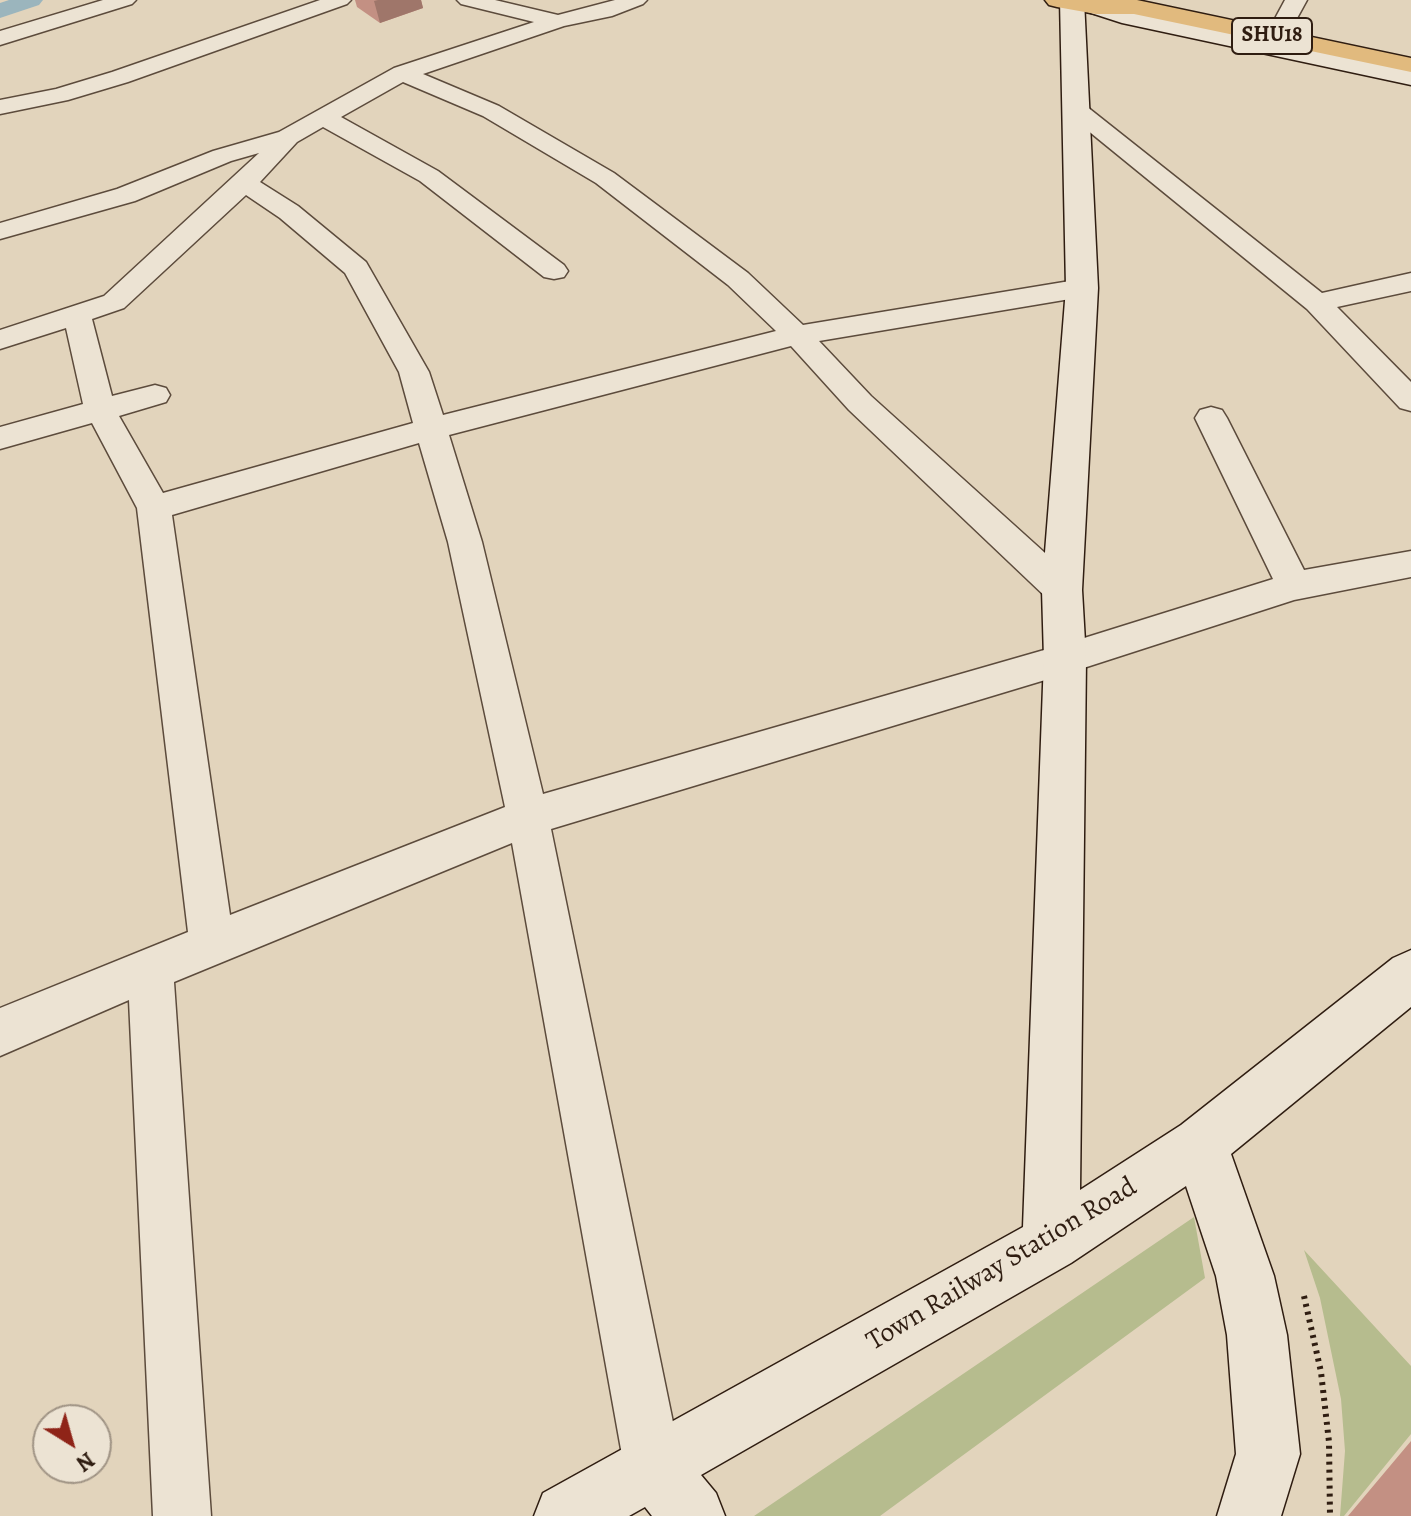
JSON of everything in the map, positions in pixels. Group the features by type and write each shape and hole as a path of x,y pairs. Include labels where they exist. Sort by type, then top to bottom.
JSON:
{"main road":[{"name":"SHU18","path":"1098,2 1411,65"}],"street":[{"path":"0,38 125,0"},
{"path":"0,107 60,95 120,77 340,0"},
{"path":"468,0 558,21"},
{"path":"0,231 126,195 222,156 288,137 402,73 558,21 636,0"},
{"path":"1282,26 1296,0"},
{"path":"1051,1243 1065,659 1062,590 1082,288 1078,111 1098,2 1130,18 1411,77"},
{"name":"SHU18","path":"1098,2 1282,26 1411,54"},
{"path":"402,73 491,111 605,178 738,279 797,335 860,403 1062,590"},
{"path":"1078,111 1317,303 1411,401"},
{"path":"323,117 429,176 554,271"},
{"path":"0,340 114,302 245,183 288,137"},
{"path":"245,183 289,212 356,268 414,372 465,542 528,817 653,1466 693,1516"},
{"path":"1317,303 1411,282"},
{"path":"154,508 431,429 797,335 1082,288"},
{"path":"77,315 100,410 154,508 212,943"},
{"path":"0,438 155,395"},
{"path":"1211,418 1294,586"},
{"path":"0,1033 150,968 528,817 1065,659 1294,586 1411,564"},
{"path":"150,968 182,1516"},
{"name":"Town Railway Station Road","path":"566,1516 1051,1243 1200,1144 1411,975"},
{"path":"1200,1144 1245,1276 1257,1335 1268,1454 1249,1516"}],"green space":[{"path":"1194,1217 1205,1278 880,1516 754,1516"},
{"path":"1304,1250 1411,1366 1411,1434 1344,1516 1340,1516 1345,1451 1341,1399 1320,1298"}],"waterway":[{"path":"0,11 31,0"}]}
